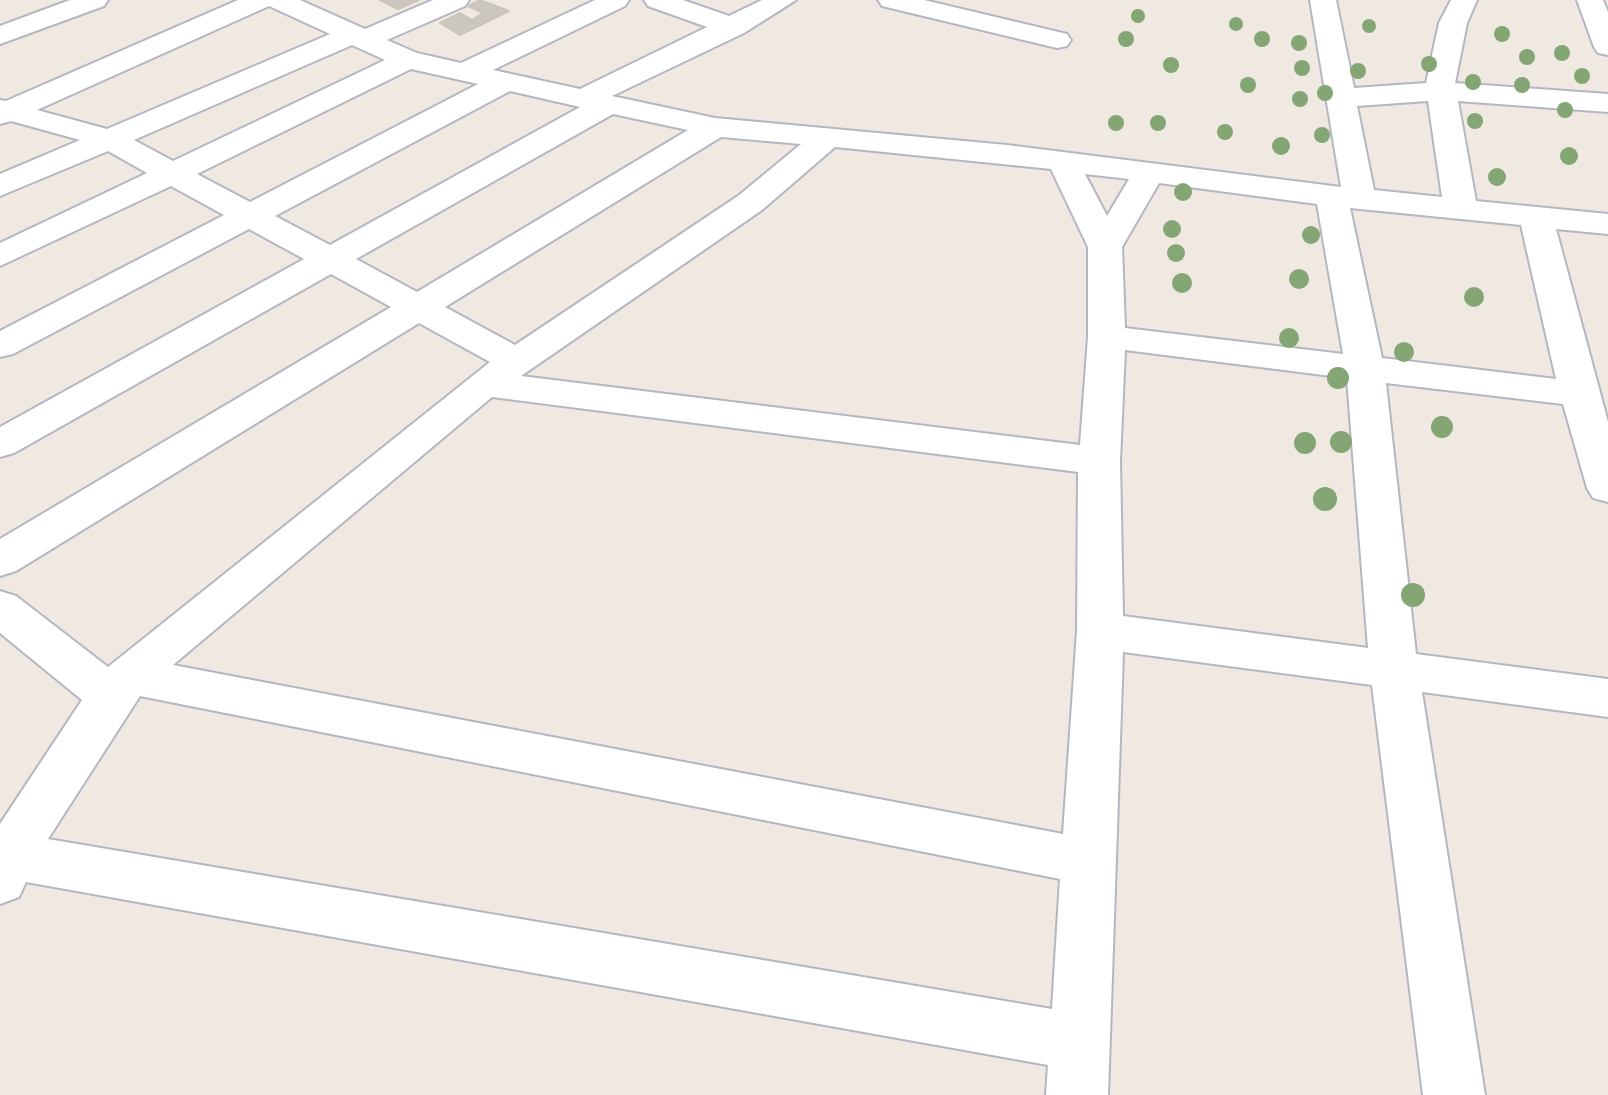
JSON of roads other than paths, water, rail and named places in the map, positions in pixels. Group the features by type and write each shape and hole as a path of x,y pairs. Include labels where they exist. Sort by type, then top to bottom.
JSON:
{"street":[{"path":"0,36 95,0"},
{"path":"2,112 260,0"},
{"path":"0,186 360,36 456,0"},
{"path":"463,73 616,0"},
{"path":"657,0 734,27"},
{"path":"0,444 333,260 594,102 783,0"},
{"path":"891,0 1057,40"},
{"path":"1323,0 1343,98 1345,281 1365,369 1394,669 1454,1095"},
{"path":"1461,211 1444,91 1440,82 1453,23 1464,0"},
{"path":"1590,0 1608,47"},
{"path":"288,1 408,60 715,127 1063,161 1346,198 1608,224"},
{"path":"0,256 408,60"},
{"path":"0,346 503,83"},
{"path":"1343,98 1444,91 1608,103"},
{"path":"2,112 109,139 416,307 501,373 1099,461"},
{"path":"0,560 715,127"},
{"path":"825,140 750,203 501,373 277,550 120,685 2,874 1079,1069 1100,631 1099,461 1107,337 1105,247 1063,161"},
{"path":"1105,247 1148,174"},
{"path":"1536,218 1587,385 1608,488"},
{"path":"1107,337 1365,369 1587,385"},
{"path":"0,608 120,685 1090,862"},
{"path":"1100,631 1608,698"}]}
